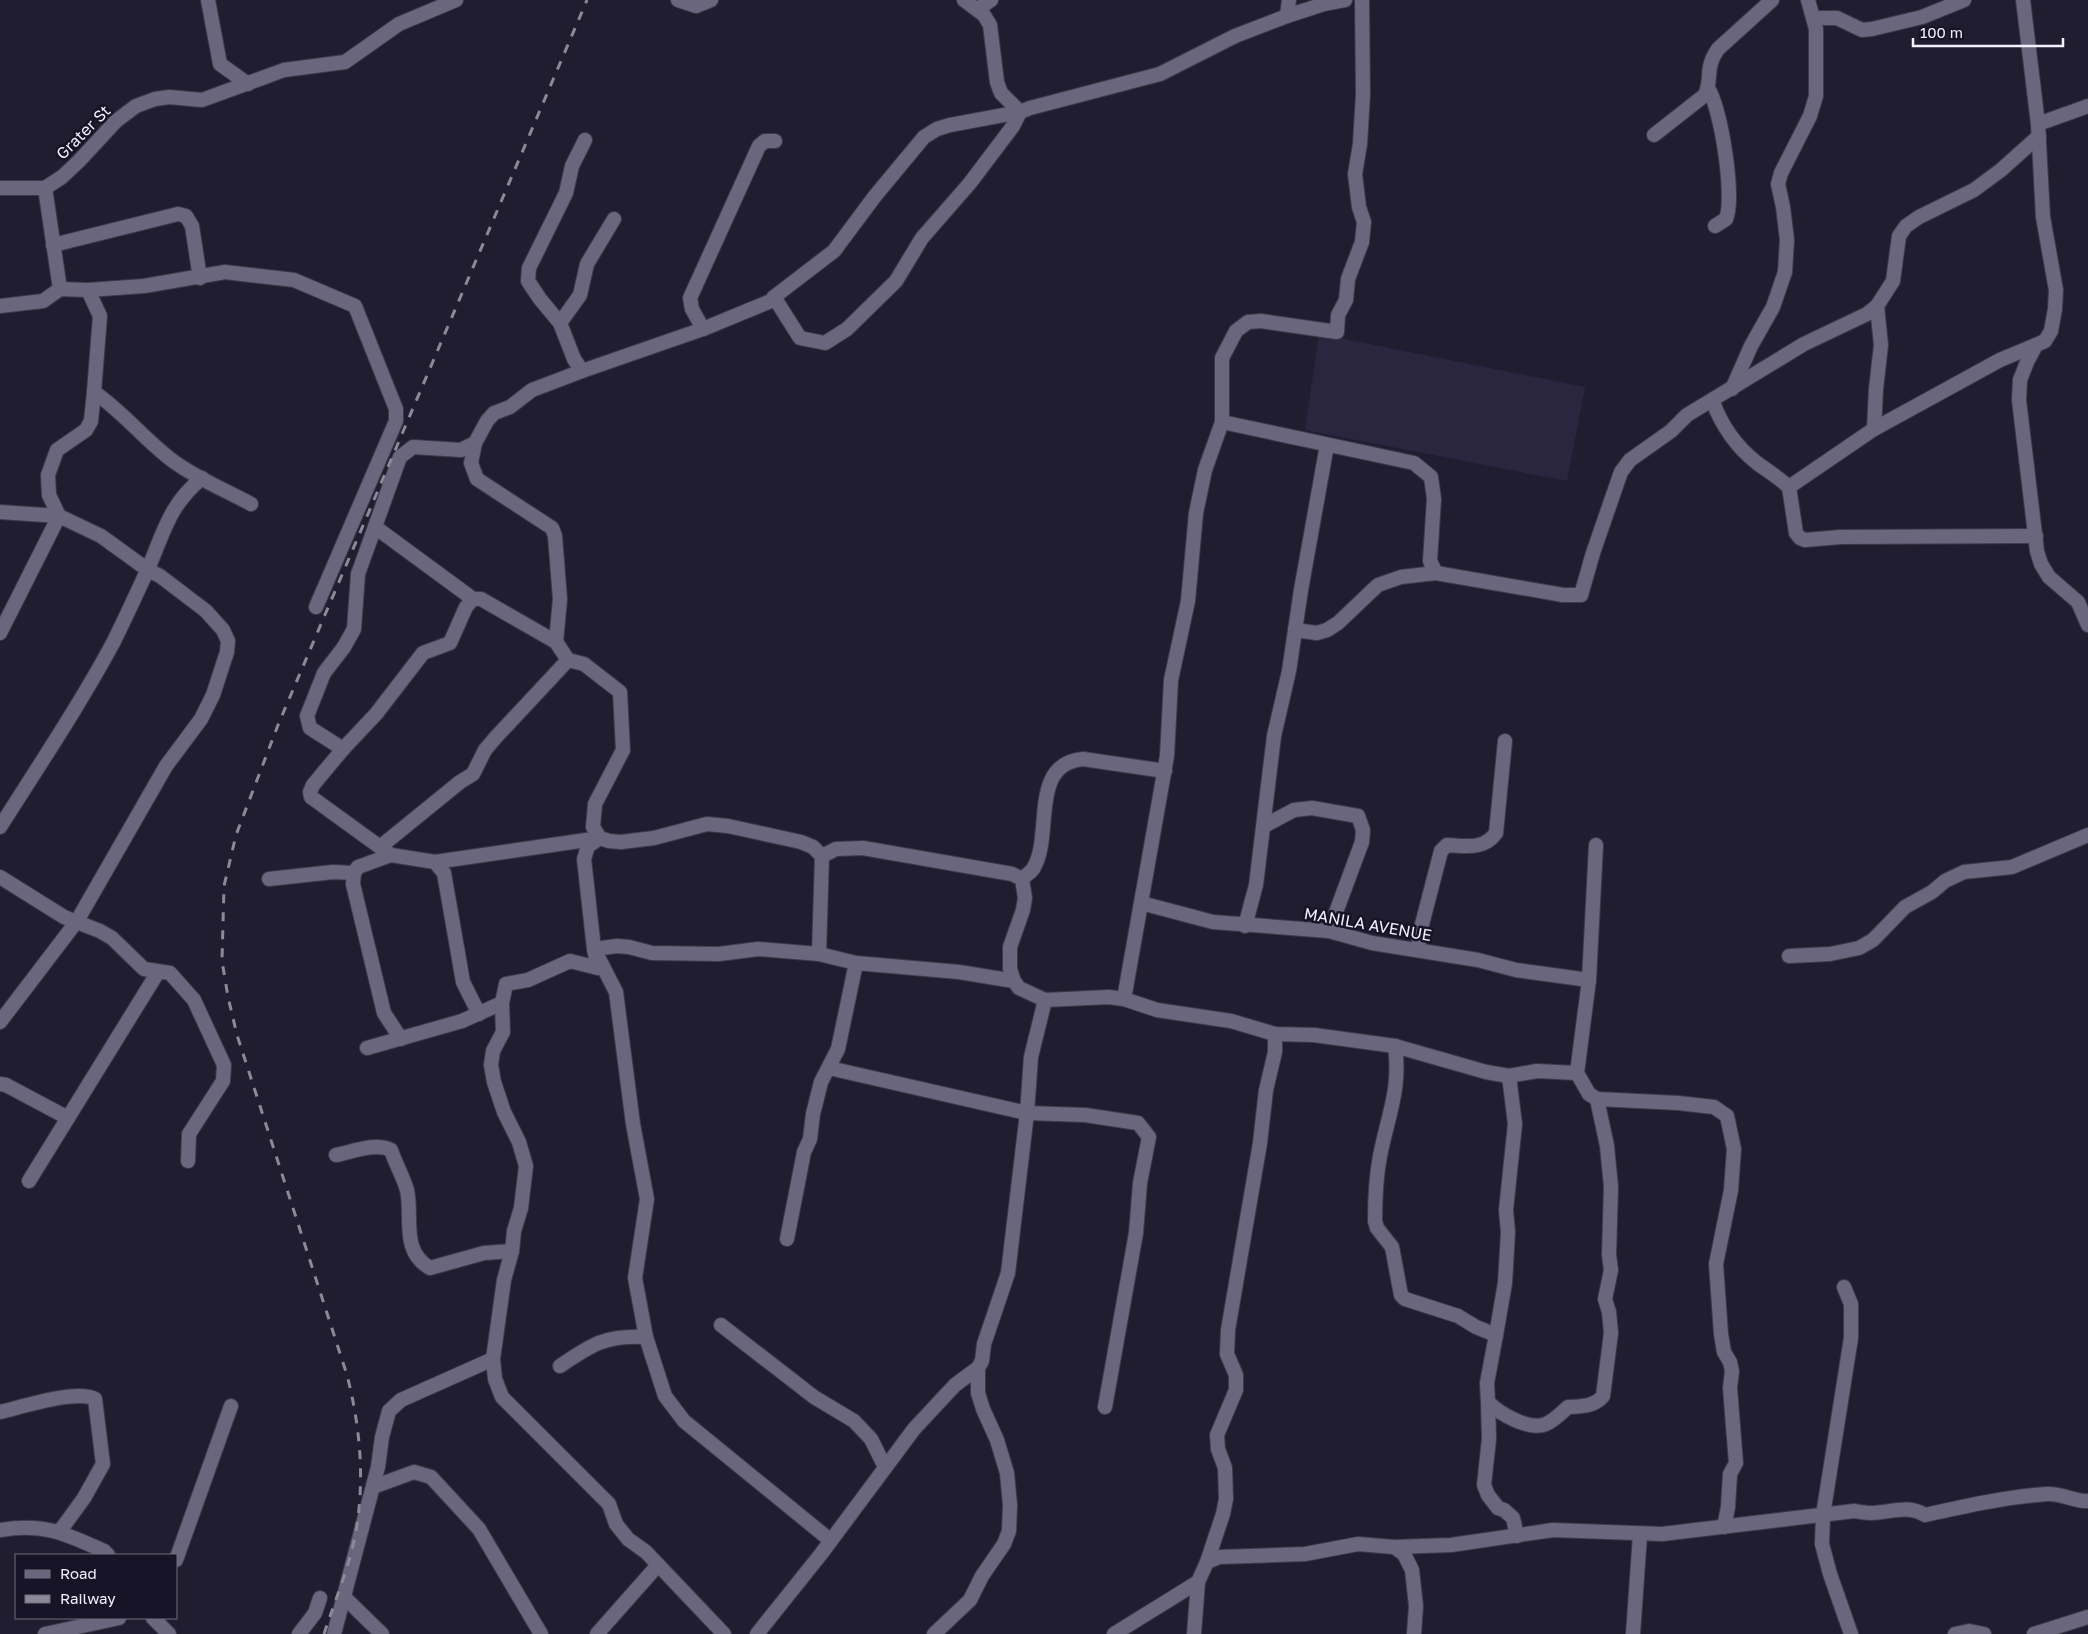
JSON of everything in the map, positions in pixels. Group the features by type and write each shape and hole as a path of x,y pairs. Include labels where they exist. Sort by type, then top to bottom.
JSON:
{"street":[{"path":"208,0 220,64 248,84"},
{"name":"Grater St","path":"44,188 74,167 116,120 136,106 155,99 169,97 202,100 284,70 345,62 399,24 456,0"},
{"path":"678,0 696,6 711,0"},
{"path":"964,0 978,8 990,25 997,82 1001,93 1020,112"},
{"path":"978,8 991,0"},
{"path":"1288,16 1289,0"},
{"path":"556,642 560,599 555,536 552,528 477,479 471,463 475,443 487,421 494,414 510,407 532,390 704,329 771,301 834,251 875,196 924,137 937,129 1020,112 1160,74 1235,36 1324,4 1345,0"},
{"path":"1124,999 1165,772 1171,680 1188,601 1196,513 1204,470 1222,422 1222,358 1236,331 1248,322 1261,321 1338,332 1338,315 1346,300 1348,279 1362,242 1364,222 1358,199 1355,174 1360,144 1363,94 1362,0"},
{"path":"1654,135 1705,95 1708,88 1708,69 1711,59 1718,50 1772,0"},
{"path":"1732,388 1751,346 1773,307 1785,272 1787,240 1778,184 1781,173 1810,116 1816,96 1816,29 1808,0"},
{"path":"1814,18 1837,18 1862,30 1872,29 1922,17 1964,0"},
{"path":"1789,487 1874,430 2000,360 2045,341 2051,331 2056,290 2044,217 2038,130 2023,0"},
{"path":"1708,88 1716,106 1722,134 1729,204 1726,219 1715,226"},
{"path":"1295,630 1317,632 1327,630 1338,624 1378,585 1401,577 1436,573 1563,595 1581,596 1593,553 1621,472 1630,460 1671,431 1687,415 1804,344 1867,314 1877,306 1893,281 1900,236 1906,226 1919,216 1974,190 2001,170 2038,130 2088,106"},
{"path":"774,297 800,338 825,343 847,329 896,281 922,238 970,183 1013,126 1020,112"},
{"path":"582,371 574,359 560,323 528,281 528,268 566,194 572,166 585,140"},
{"path":"704,329 692,309 690,298 759,146 765,141 775,141"},
{"path":"0,188 44,188 60,289"},
{"path":"53,245 178,214 186,216 192,226 200,278"},
{"path":"560,323 580,295 587,264 614,219"},
{"path":"0,306 43,300 60,289 88,290 144,286 200,278 226,272 294,280 355,306 396,409 396,421 316,607"},
{"path":"59,516 49,495 48,476 57,450 86,430 90,421 94,392 100,316 88,290"},
{"path":"1874,430 1881,345 1877,306"},
{"path":"2036,345 2020,380 2018,400 2041,564 2049,577 2078,602 2088,625"},
{"path":"94,392 107,401 147,440 174,462 251,504"},
{"path":"1712,400 1721,422 1731,438 1756,463 1789,487 1796,533 1800,538 1805,540 1840,537 1965,538 2036,536"},
{"path":"1222,422 1414,463 1431,477 1434,499 1430,561 1436,573"},
{"path":"343,749 310,728 307,716 324,673 344,647 354,629 358,574 400,457 413,447 461,450 475,443"},
{"path":"1245,926 1256,885 1274,736 1289,672 1327,444"},
{"path":"0,827 54,742 112,643 148,570 170,515 180,499 202,478"},
{"path":"0,512 59,516 101,536 148,570 160,576 206,611 223,630 228,641 227,652 212,695 201,719 166,766 77,922 0,1022"},
{"path":"0,633 59,516"},
{"path":"375,527 473,599 481,599 556,642 568,660 584,664 620,692 623,750 595,804 593,827 600,838"},
{"path":"473,599 466,607 450,642 422,653 376,714 313,785 310,792 311,797 385,851 435,862 600,838 621,842 654,838 707,824 728,826 801,842 814,847 822,856 819,954"},
{"path":"401,1039 384,1013 353,884 354,873 358,867 385,851 460,782 473,774 485,750 568,660"},
{"path":"1418,949 1420,932 1440,851 1447,845 1480,847 1491,840 1496,833 1506,740"},
{"path":"1022,879 1033,869 1041,846 1045,803 1054,772 1062,765 1072,760 1082,759 1165,772"},
{"path":"1264,826 1294,810 1312,808 1358,816 1364,830 1362,842 1329,931"},
{"path":"1789,956 1830,954 1859,948 1873,940 1905,907 1964,872 2012,866 2088,835"},
{"path":"600,838 588,846 584,859 594,950 598,968 570,961 528,980 506,984 502,1003 503,1032 493,1050 491,1065 494,1082 504,1112 519,1142 526,1166 521,1208 514,1231 512,1252 504,1280 493,1359 495,1379 502,1397 609,1504 616,1524 628,1539 646,1552 724,1634"},
{"path":"1596,845 1589,980 1577,1073 1589,1094 1596,1099 1678,1103 1714,1107 1727,1116 1734,1149 1731,1190 1716,1264 1721,1334 1724,1352 1730,1362 1732,1371 1730,1388 1736,1462 1730,1474 1728,1507 1724,1527"},
{"path":"822,856 836,849 863,848 1012,874 1022,879"},
{"path":"435,862 444,873 463,982 479,1014"},
{"path":"269,879 333,872 354,873"},
{"path":"0,877 64,916 112,938 144,969 170,974 194,1000 224,1065 223,1081 189,1134 188,1161"},
{"path":"1022,879 1025,898 1010,947 1010,969 1014,981 1020,988 1045,1000 1109,997 1124,999 1157,1010 1232,1021 1275,1034 1314,1036 1395,1046 1486,1072 1510,1076 1537,1071 1577,1073"},
{"name":"MANILA AVENUE","path":"1141,903 1213,922 1245,926 1281,926 1308,931 1329,931 1372,943 1478,960 1516,970 1589,980"},
{"path":"594,950 630,946 652,953 719,954 758,949 819,954 856,963 959,972 1014,981"},
{"path":"594,950 616,992 633,1124 647,1199 635,1278 646,1337 665,1396 684,1421 830,1540"},
{"path":"787,1239 804,1152 810,1139 821,1082 838,1048 856,963"},
{"path":"29,1181 158,972"},
{"path":"934,1634 970,1600 982,1576 1004,1544 1009,1531 1010,1505 1007,1473 997,1440 978,1393 978,1368 1008,1273 1028,1113 1031,1057 1045,1000"},
{"path":"367,1048 462,1022 502,1003"},
{"path":"1194,1634 1198,1582 1207,1562 1226,1499 1226,1468 1218,1449 1217,1435 1236,1390 1236,1375 1228,1354 1228,1330 1260,1143 1266,1090 1275,1052 1275,1034"},
{"path":"1395,1046 1398,1065 1397,1083 1379,1158 1375,1221 1377,1228 1392,1247 1401,1295 1405,1299 1458,1316 1476,1327 1496,1335"},
{"path":"829,1068 1028,1113 1084,1115 1138,1123 1149,1137 1140,1183 1136,1234 1105,1408"},
{"path":"1510,1076 1515,1124 1506,1210 1508,1232 1505,1283 1488,1383 1489,1439 1484,1485 1488,1495 1498,1508 1504,1510 1513,1518 1517,1536"},
{"path":"0,1084 6,1085 68,1118"},
{"path":"1488,1402 1498,1413 1512,1419 1522,1423 1544,1425 1555,1419 1568,1407 1586,1406 1598,1402 1603,1396 1611,1333 1609,1312 1605,1300 1611,1270 1609,1255 1611,1187 1607,1146 1596,1099"},
{"path":"336,1155 378,1146 391,1150 407,1191 408,1233 417,1255 430,1268 484,1253 512,1252"},
{"path":"1844,1287 1851,1304 1851,1338 1822,1516 1822,1544 1830,1574 1851,1634"},
{"path":"721,1325 814,1397 854,1421 871,1439 885,1467"},
{"path":"560,1366 590,1345 623,1336 646,1337"},
{"path":"334,1634 378,1467 382,1437 389,1411 401,1400 493,1359"},
{"path":"757,1634 914,1429 946,1395 978,1368"},
{"path":"0,1412 75,1395 89,1395 95,1399 103,1464 84,1498 60,1531"},
{"path":"178,1555 231,1406"},
{"path":"373,1487 414,1472 431,1477 479,1529 541,1634"},
{"path":"1207,1562 1219,1557 1305,1554 1358,1544 1394,1547 1451,1545 1553,1530 1640,1535 1854,1511 1869,1513 1903,1508 1926,1515 1984,1503 2048,1494 2062,1494 2082,1502 2088,1501"},
{"path":"0,1530 23,1526 60,1531 107,1554"},
{"path":"1633,1634 1640,1535"},
{"path":"1394,1547 1404,1554 1412,1570 1416,1606 1414,1634"},
{"path":"598,1634 658,1566"},
{"path":"1114,1634 1198,1582"},
{"path":"344,1597 382,1634"},
{"path":"299,1634 314,1614 320,1598"},
{"path":"2034,1634 2088,1617"},
{"path":"45,1634 114,1619"},
{"path":"154,1619 169,1634"},
{"path":"1955,1634 1969,1631 1984,1634"}],"shaded area":[{"path":"1319,334 1585,387 1567,481 1305,430"}],"railway":[{"path":"324,1634 346,1570 356,1531 361,1472 358,1433 347,1375 237,1035 222,961 224,886 236,835 278,725 587,0"}]}
